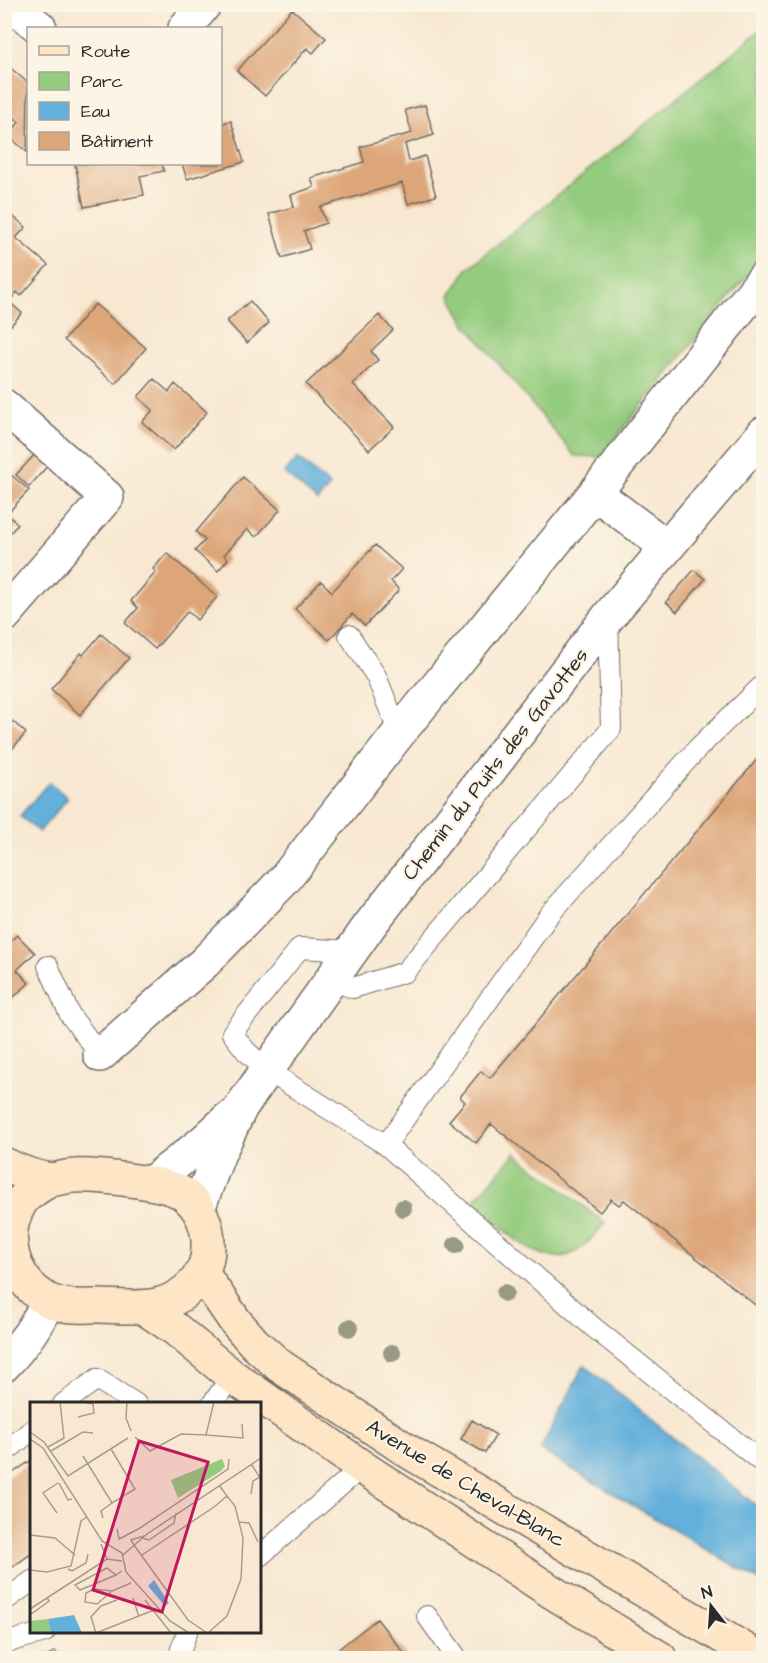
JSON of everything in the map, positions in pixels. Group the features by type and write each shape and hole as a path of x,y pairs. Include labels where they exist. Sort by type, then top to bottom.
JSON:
{"main road":[{"path":"4,1164 25,1174 50,1180"},
{"path":"74,1176 151,1183 181,1193 198,1209 205,1223 208,1236 208,1257 202,1274 185,1293 164,1304 143,1307 71,1306 48,1300 26,1285 15,1269 10,1252 7,1226 22,1201 34,1190 50,1180 74,1176"},
{"name":"Avenue de Cheval-Blanc","path":"202,1274 235,1321 255,1344 280,1366 411,1453 759,1659"},
{"name":"Avenue de Cheval-Blanc","path":"143,1307 174,1328 232,1376 363,1467 552,1593 660,1659"}],"street":[{"path":"11,4 39,27"},
{"path":"186,27 205,4"},
{"path":"100,1055 205,962 285,879 399,733 595,493 764,278"},
{"path":"4,406 107,497 4,616"},
{"name":"Chemin du Puits des Gavottes","path":"198,1209 219,1153 242,1107 352,951 608,617 764,433"},
{"path":"595,493 667,547"},
{"name":"Chemin du Puits des Gavottes","path":"151,1183 202,1143 242,1107"},
{"path":"4,1365 24,1344 40,1320 48,1300"}],"lane":[{"path":"331,981 353,988 405,972 611,729 608,617"},
{"path":"349,635 375,676 399,733"},
{"path":"386,1145 549,915 698,748 764,684"},
{"path":"352,951 300,948 232,1033 246,1051 268,1071 386,1145 593,1327 764,1464"},
{"path":"48,966 70,1015 100,1055"},
{"path":"213,1402 232,1376"},
{"path":"66,1402 97,1379 133,1402"},
{"path":"4,1453 30,1432"},
{"path":"261,1555 363,1467"},
{"path":"4,1601 30,1582"},
{"path":"427,1616 457,1659"},
{"path":"4,1643 41,1633"},
{"path":"178,1659 187,1633"}],"green space":[{"path":"763,28 763,256 600,457 575,456 465,323 450,296 467,269"},
{"path":"515,1153 605,1223 579,1250 564,1256 550,1256 535,1252 509,1234 474,1201"}],"water":[{"path":"298,458 330,486 317,501 284,473"},
{"path":"49,782 68,798 39,832 20,816"},
{"path":"584,1365 763,1511 763,1583 540,1450"}],"building":[{"path":"292,9 326,38 313,53 307,48 265,96 237,71"},
{"path":"6,64 27,82 27,152 8,136 19,122 9,113 4,117"},
{"path":"425,105 434,135 405,144 409,161 425,156 436,196 408,204 402,183 320,207 326,223 304,231 310,249 282,258 269,214 294,207 291,195 314,187 311,178 364,162 360,147 412,133 405,110"},
{"path":"231,121 244,162 187,179 182,165 222,165 222,123"},
{"path":"75,165 162,165 164,171 140,176 144,195 84,207"},
{"path":"10,214 26,227 16,238 48,265 21,296 17,292 9,302 22,313 4,333 4,220"},
{"path":"250,301 269,323 247,343 227,321"},
{"path":"95,304 146,348 115,384 64,340"},
{"path":"379,315 393,330 371,351 378,360 353,384 394,427 369,450 306,384"},
{"path":"154,379 169,392 175,384 207,412 174,450 142,422 153,410 138,397"},
{"path":"37,452 50,463 29,487 16,475"},
{"path":"4,469 29,490 7,514 18,524 4,540"},
{"path":"243,477 280,510 256,537 247,529 224,555 228,559 218,571 195,551 205,540 196,532"},
{"path":"375,545 402,569 391,581 399,590 365,626 352,614 329,640 295,609 321,581 332,592"},
{"path":"167,553 217,597 197,620 188,611 155,649 125,623 138,608 131,601 156,572 153,569"},
{"path":"694,570 705,579 677,612 666,602"},
{"path":"101,634 129,658 80,715 51,689 81,653 83,655"},
{"path":"4,714 26,733 4,758"},
{"path":"764,751 764,1312 624,1200 619,1205 611,1199 600,1212 491,1124 476,1143 449,1121 465,1102 460,1097 481,1071 490,1078"},
{"path":"17,935 35,953 17,970 29,983 4,1006 4,947"},
{"path":"472,1420 496,1435 485,1453 461,1439"},
{"path":"30,1461 30,1554 4,1573 4,1479"},
{"path":"377,1619 408,1658 327,1658"},
{"path":"55,1651 60,1658 45,1658"}]}
